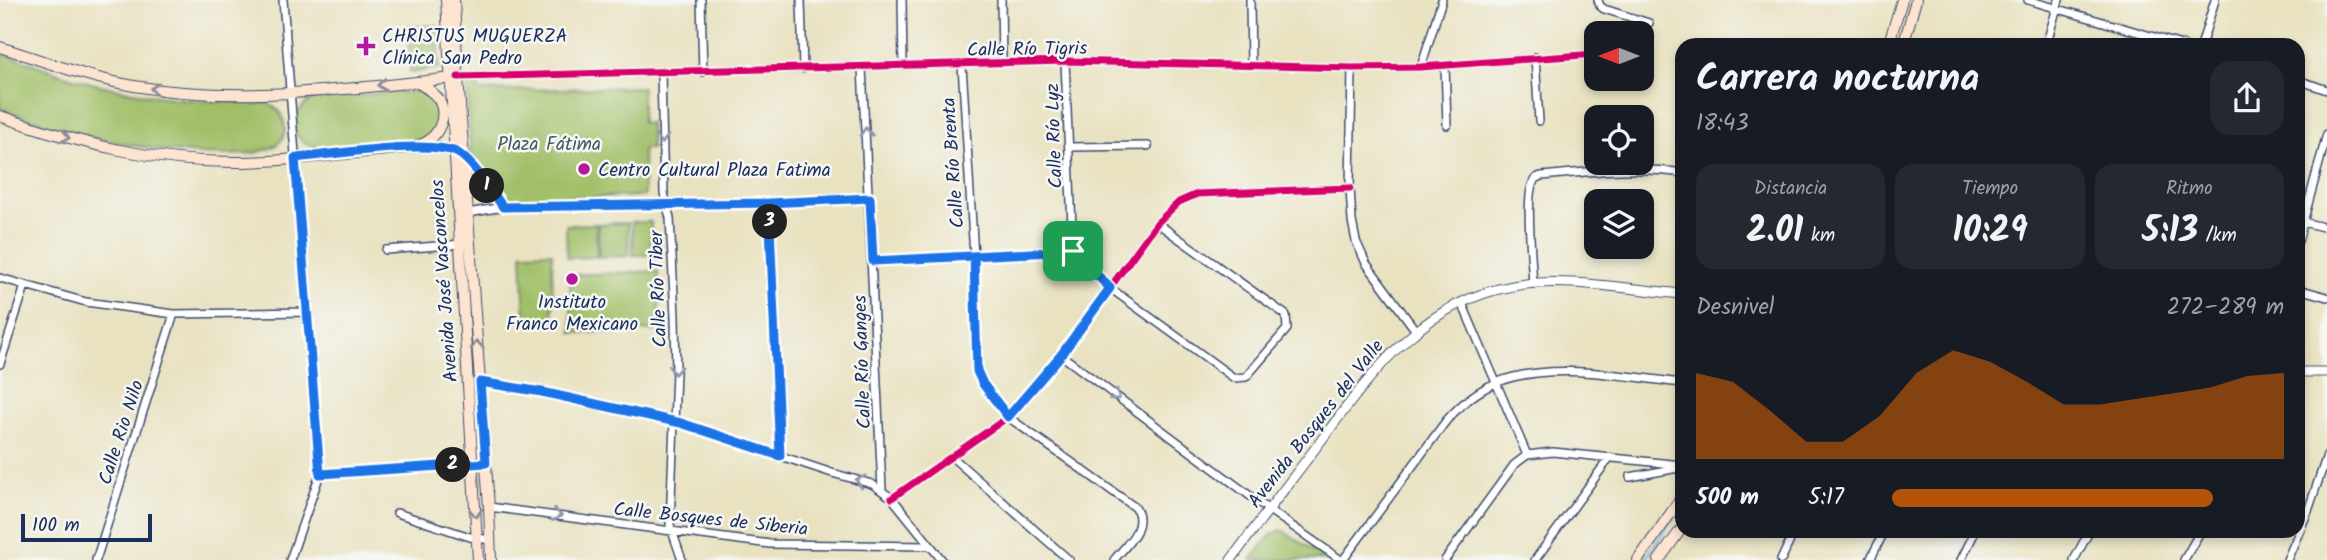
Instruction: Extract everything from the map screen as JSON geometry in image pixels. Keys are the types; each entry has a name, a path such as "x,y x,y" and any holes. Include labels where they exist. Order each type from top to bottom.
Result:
{"main road":[{"name":"Avenida José Vasconcelos","path":"446,0 464,159 491,560"},
{"name":"Avenida José Vasconcelos","path":"454,0 453,151 478,560"},
{"path":"1890,38 1902,0"},
{"path":"1905,38 1916,0"},
{"path":"0,47 72,71 134,86 193,93 244,96 454,78"},
{"path":"413,148 435,136 441,125 442,114 437,97 416,82"},
{"path":"0,116 81,142 158,157 240,162 413,148 453,151 464,159 503,207"},
{"path":"1638,560 1675,507"},
{"path":"1658,560 1675,537"}],"street":[{"path":"283,0 320,474 290,560"},
{"path":"701,0 704,72"},
{"path":"801,0 803,69"},
{"path":"902,0 903,65"},
{"path":"1001,0 1002,62"},
{"path":"1250,0 1251,66"},
{"path":"1421,67 1442,0"},
{"path":"1598,0 1604,9 1643,21"},
{"path":"2028,0 2157,38"},
{"path":"2048,38 2059,0"},
{"path":"2203,38 2215,0"},
{"name":"Calle Río Tigris","path":"454,78 1065,61 1352,68 1421,67 1584,55"},
{"path":"1535,57 1539,121"},
{"name":"Calle Río Lyz","path":"1065,61 1073,251"},
{"name":"Calle Río Brenta","path":"962,65 974,256 977,371 983,384 1008,417 1136,508 1140,517 1139,527 1115,560"},
{"path":"1445,65 1447,125"},
{"name":"Calle Río Ganges","path":"862,67 882,489"},
{"path":"1352,68 1350,188 1356,241 1366,263 1416,331"},
{"name":"Calle Río Tiber","path":"661,73 664,192 675,316 671,531"},
{"path":"2305,82 2327,90"},
{"path":"2305,215 2327,134"},
{"path":"1069,147 1148,146"},
{"path":"1533,284 1530,191 1535,179 1541,176 1635,170 1675,173"},
{"path":"892,498 1008,417 1061,355 1157,223 1178,202 1198,194 1350,188"},
{"path":"468,213 503,207 769,203 870,198"},
{"path":"769,203 780,456"},
{"path":"873,261 1073,251 1110,288 1238,379 1249,374 1287,329 1287,319 1283,313 1157,223"},
{"path":"2305,223 2327,229"},
{"path":"386,250 470,244"},
{"path":"0,278 86,302 174,314 307,312"},
{"name":"Avenida Bosques del Valle","path":"1231,560 1374,372 1416,331 1462,303 1496,290 1533,284 1572,284 1675,294"},
{"path":"0,363 25,286"},
{"path":"2305,291 2327,297"},
{"path":"1462,303 1527,455"},
{"name":"Calle Rio Nilo","path":"96,560 174,314"},
{"path":"1061,355 1269,510 1342,560 1446,421 1458,408 1495,383 1534,374 1573,372 1675,382"},
{"path":"2305,372 2327,372"},
{"path":"480,382 542,392 673,421 872,484 892,498 942,560"},
{"path":"1445,560 1514,465 1527,455 1553,452 1675,465"},
{"path":"2305,518 2327,455"},
{"path":"952,457 1069,560"},
{"path":"1535,560 1610,457"},
{"path":"320,474 486,463"},
{"path":"1630,477 1675,467"},
{"name":"Calle Bosques de Siberia","path":"489,507 791,546 929,546"},
{"path":"397,513 491,540"},
{"path":"671,531 682,560"},
{"path":"1781,560 1791,538"},
{"path":"1870,560 1881,538"},
{"path":"1961,560 1972,538"},
{"path":"2074,560 2086,538"},
{"path":"2184,560 2197,538"},
{"path":"2287,560 2296,538"}],"green space":[{"path":"438,25 439,68 410,73 408,27"},
{"path":"0,53 70,77 134,92 199,100 267,104 276,109 283,119 282,138 267,150 239,154 206,154 136,146 56,127 0,109"},
{"name":"Plaza Fátima","path":"478,85 479,91 642,87 642,123 650,123 651,149 643,149 644,196 506,199 471,162 467,86"},
{"path":"420,91 434,102 438,117 436,129 418,141 382,146 318,147 303,141 295,129 295,121 302,107 316,98"},
{"path":"632,222 651,222 651,255 633,255"},
{"path":"628,223 629,256 599,257 598,224"},
{"path":"596,224 597,257 567,258 566,225"},
{"path":"552,252 553,318 525,319 522,253"},
{"path":"658,271 660,330 572,333 570,275"},
{"path":"1279,531 1328,560 1251,560 1270,536"}],"waterway":[{"path":"1645,560 1674,516"}],"cycle path":[{"path":"458,77 1065,61 1352,68 1421,67 1584,55"},
{"path":"892,498 1008,417 1061,355 1157,223 1179,202 1197,194 1350,188"}],"place":[{"name":"CHRISTUS MUGUERZA Clínica San Pedro","path":"366,46"},
{"name":"Centro Cultural Plaza Fatima","path":"584,169"},
{"name":"Instituto Franco Mexicano","path":"572,279"}],"route":[{"path":"1073,251 873,261 870,198 769,203 503,207 464,159 453,151 413,148 295,158 320,474 486,463 480,382 542,392 681,423 780,456 769,203 870,198 873,261 974,256 977,371 983,384 1008,417 1061,355 1110,288 1073,251"}]}
